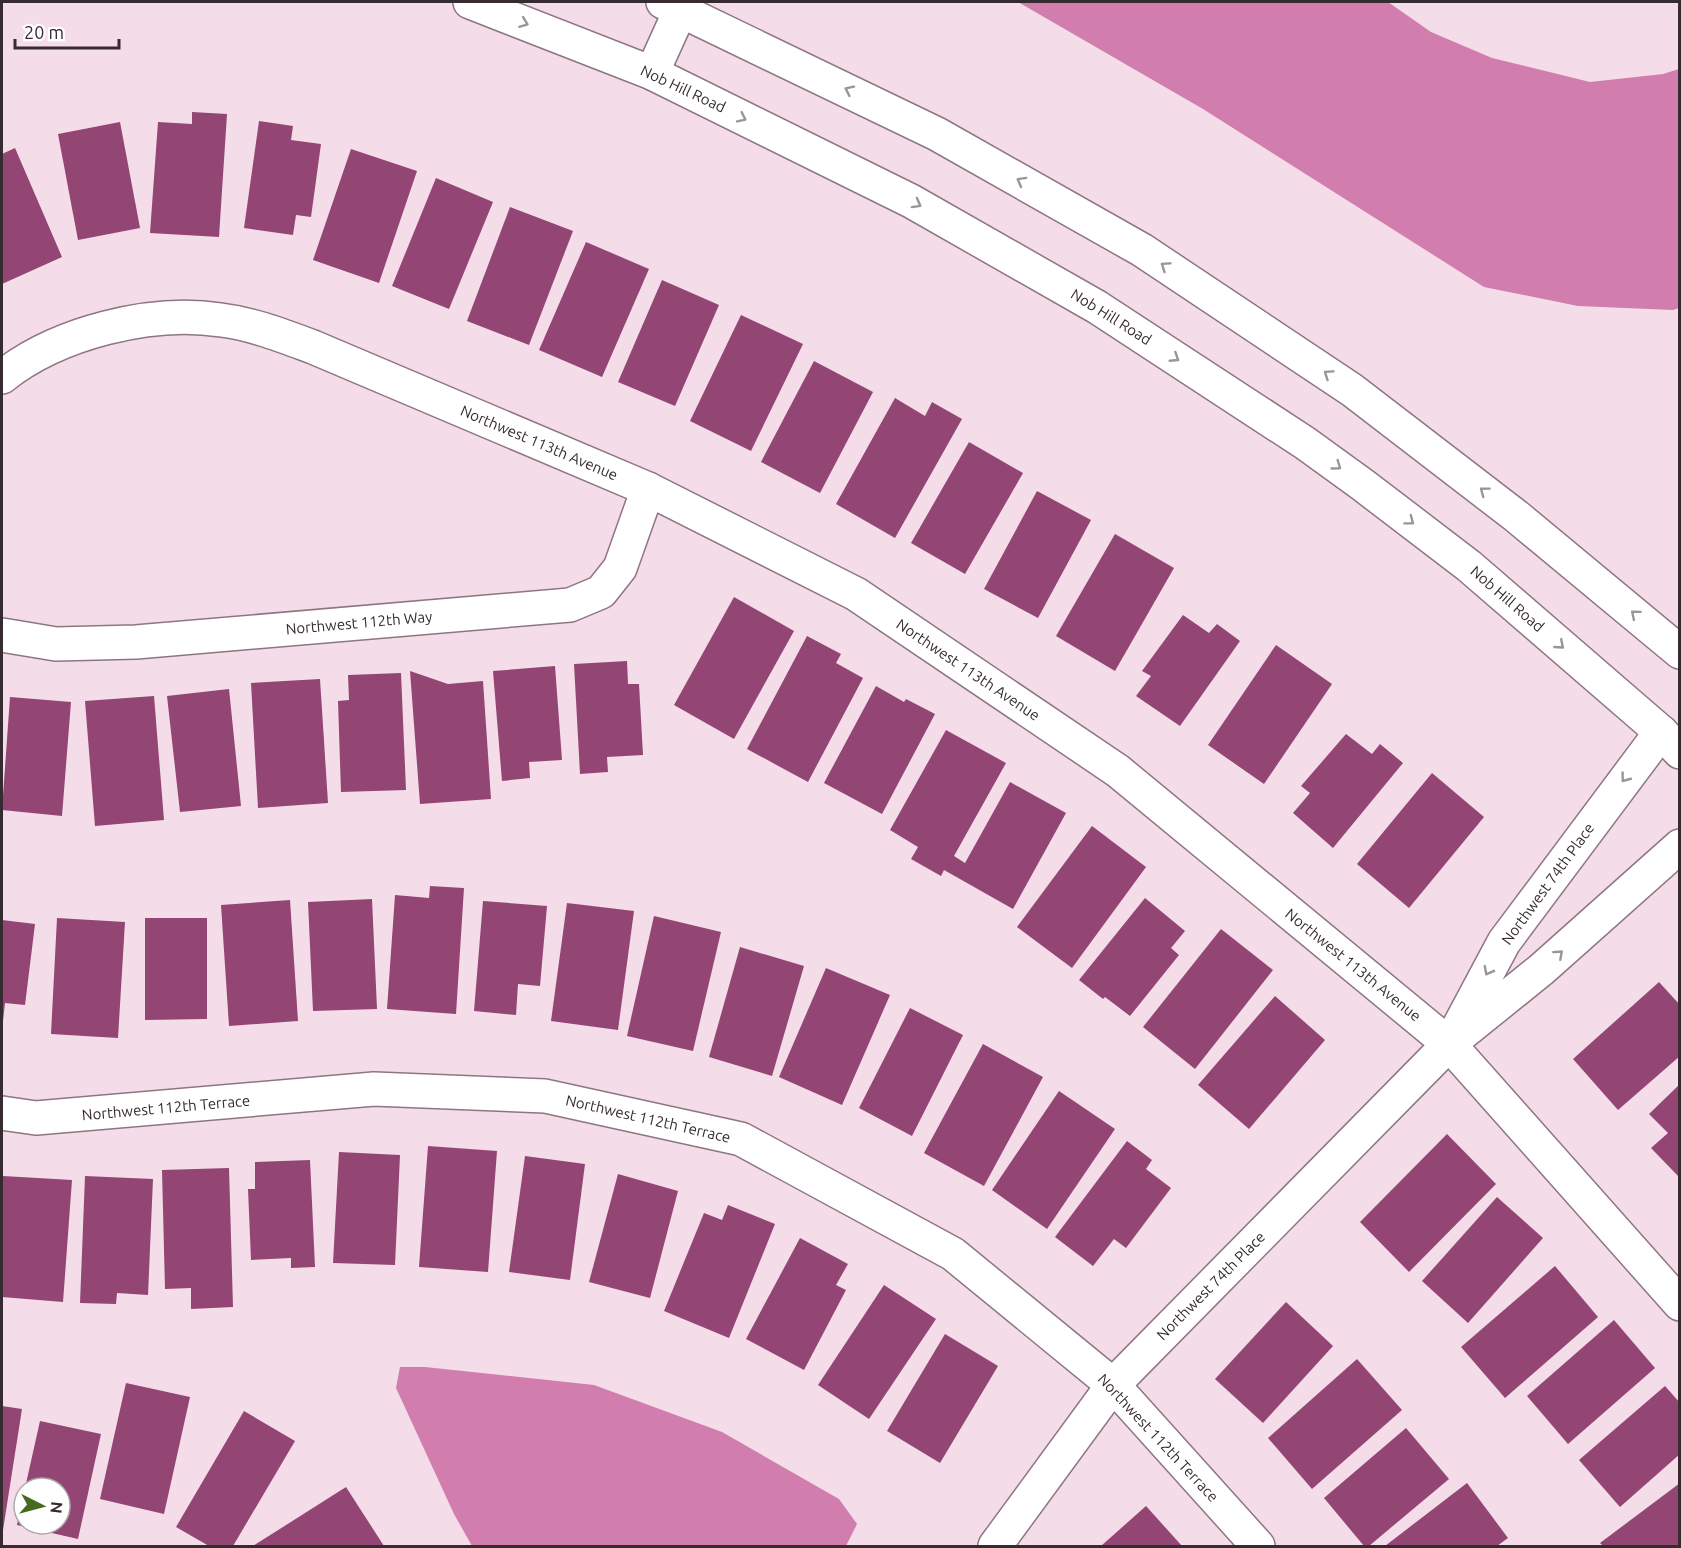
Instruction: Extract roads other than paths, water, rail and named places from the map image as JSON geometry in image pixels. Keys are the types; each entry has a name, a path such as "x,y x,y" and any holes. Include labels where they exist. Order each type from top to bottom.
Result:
{"street":[{"name":"Nob Hill Road","path":"470,2 652,73 911,201 1097,307 1305,443 1390,505 1673,731"},
{"path":"652,73 672,5 937,134 1142,250 1352,390 1516,516 1680,652"},
{"name":"Northwest 113th Avenue","path":"2,377 51,348 93,331 137,322 186,316 222,320 263,329 313,347 648,489 856,594 1118,771 1449,1044 1680,1304"},
{"name":"Northwest 112th Way","path":"2,635 56,644 115,644 570,605 601,592 620,568 648,489"},
{"name":"Northwest 74th Place","path":"1449,1044 1504,942 1673,731"},
{"name":"Northwest 74th Place","path":"995,1546 1113,1385 1449,1044 1542,969 1680,846"},
{"name":"Northwest 112th Terrace","path":"2,1113 36,1118 374,1089 545,1096 741,1139 953,1254 1113,1385 1258,1546"}]}
